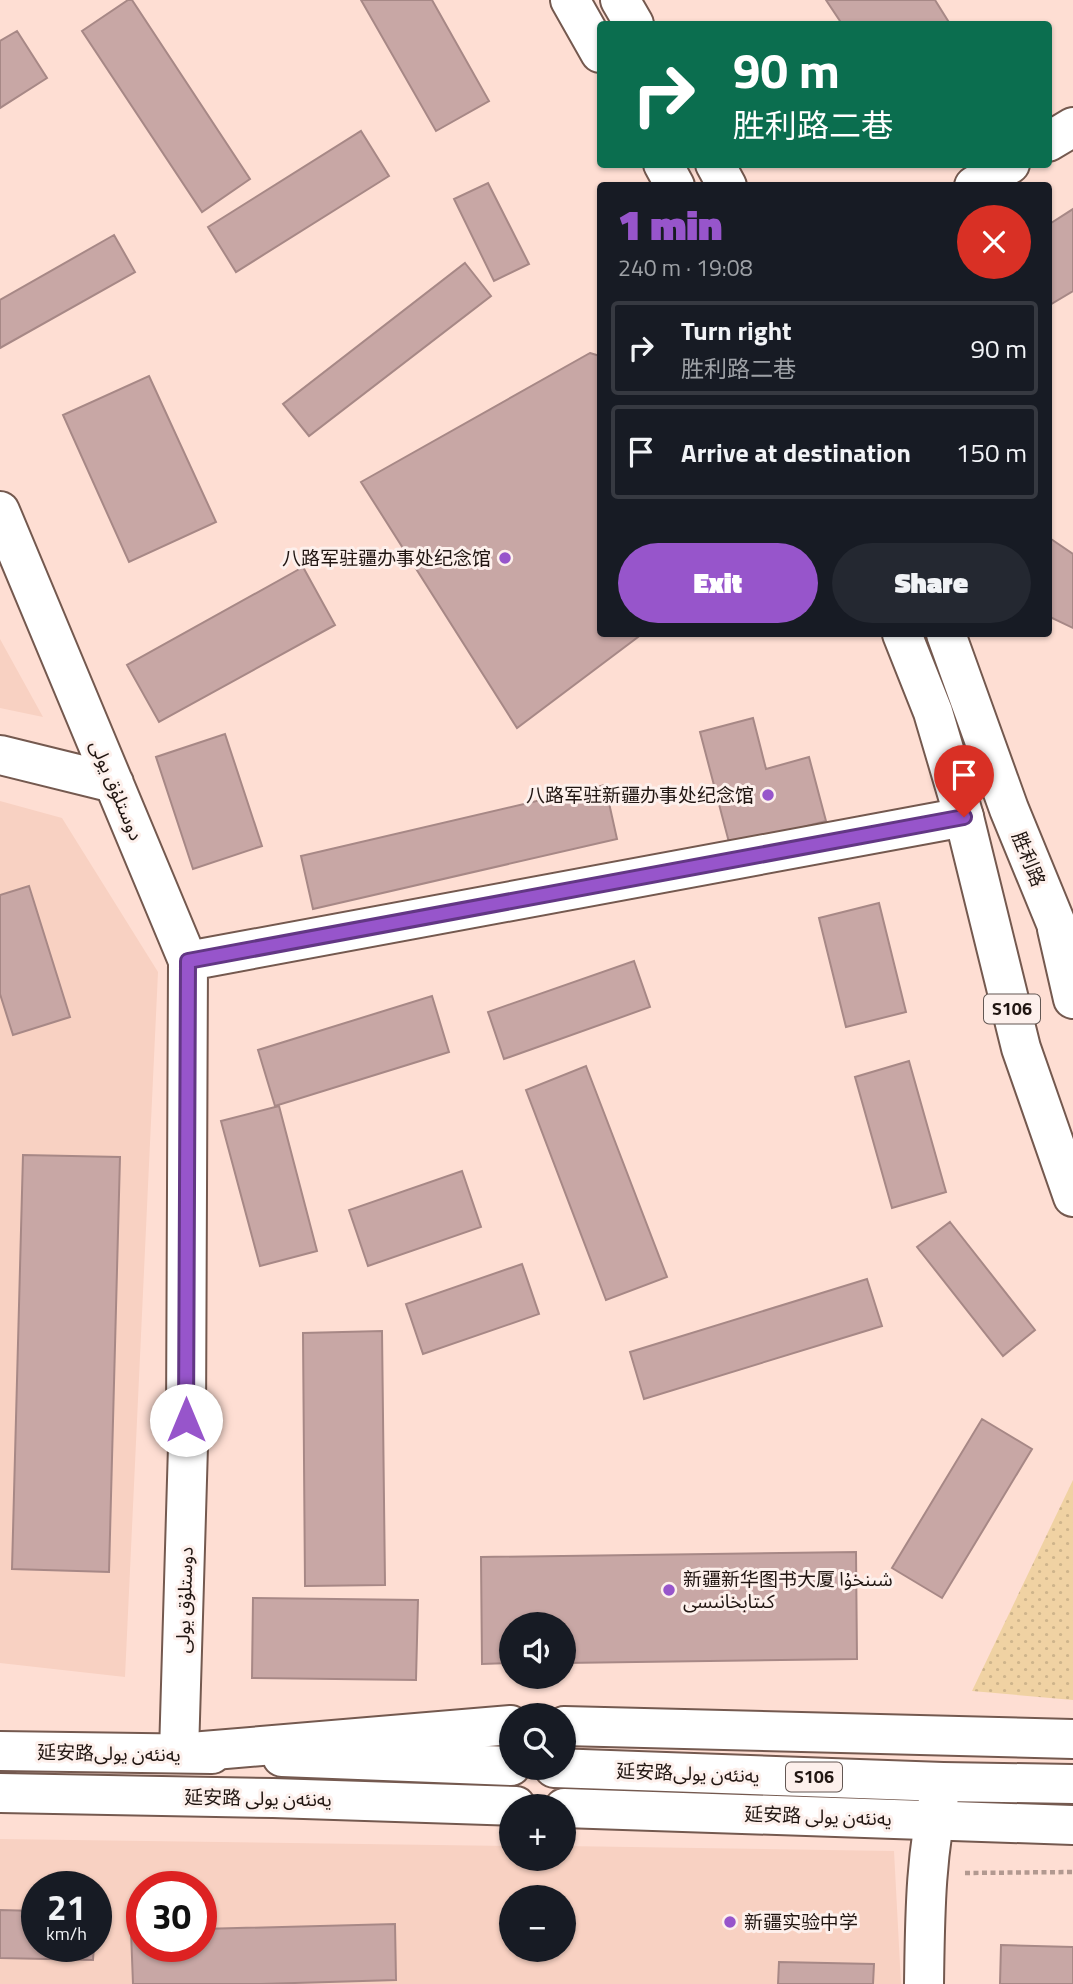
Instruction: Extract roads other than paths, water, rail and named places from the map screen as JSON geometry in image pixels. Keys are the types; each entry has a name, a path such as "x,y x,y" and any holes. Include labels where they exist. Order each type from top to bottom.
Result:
{"main road":[{"path":"570,0 597,48"},
{"path":"620,0 632,21"},
{"path":"1052,140 1073,127"},
{"path":"981,182 1003,168"},
{"name":"دوستلۇق يولى","path":"0,511 188,961 187,1433 179,1753"},
{"name":"S106","path":"902,637 933,712 964,817 1021,1048 1073,1197"},
{"name":"胜利路","path":"947,637 1009,809 1073,965"},
{"path":"0,755 114,783"},
{"path":"188,961 964,817"},
{"path":"1056,929 1073,999"},
{"path":"179,1753 499,1726"},
{"path":"576,1726 1073,1739"},
{"name":"延安路يەنئەن يولى","path":"0,1751 179,1753 499,1766"},
{"name":"延安路يەنئەن يولى","path":"576,1769 1073,1784"},
{"path":"924,1984 926,1874 933,1820 943,1782"},
{"name":"延安路 يەنئەن يولى","path":"0,1793 499,1805"},
{"name":"延安路 يەنئەن يولى","path":"576,1808 1073,1825"}],"place":[{"name":"八路军驻疆办事处纪念馆","path":"505,558"},
{"name":"八路军驻新疆办事处纪念馆","path":"768,795"},
{"name":"新疆新华图书大厦 شىنخۇا كىتابخانىسى","path":"669,1590"},
{"name":"新疆实验中学","path":"730,1922"}]}
